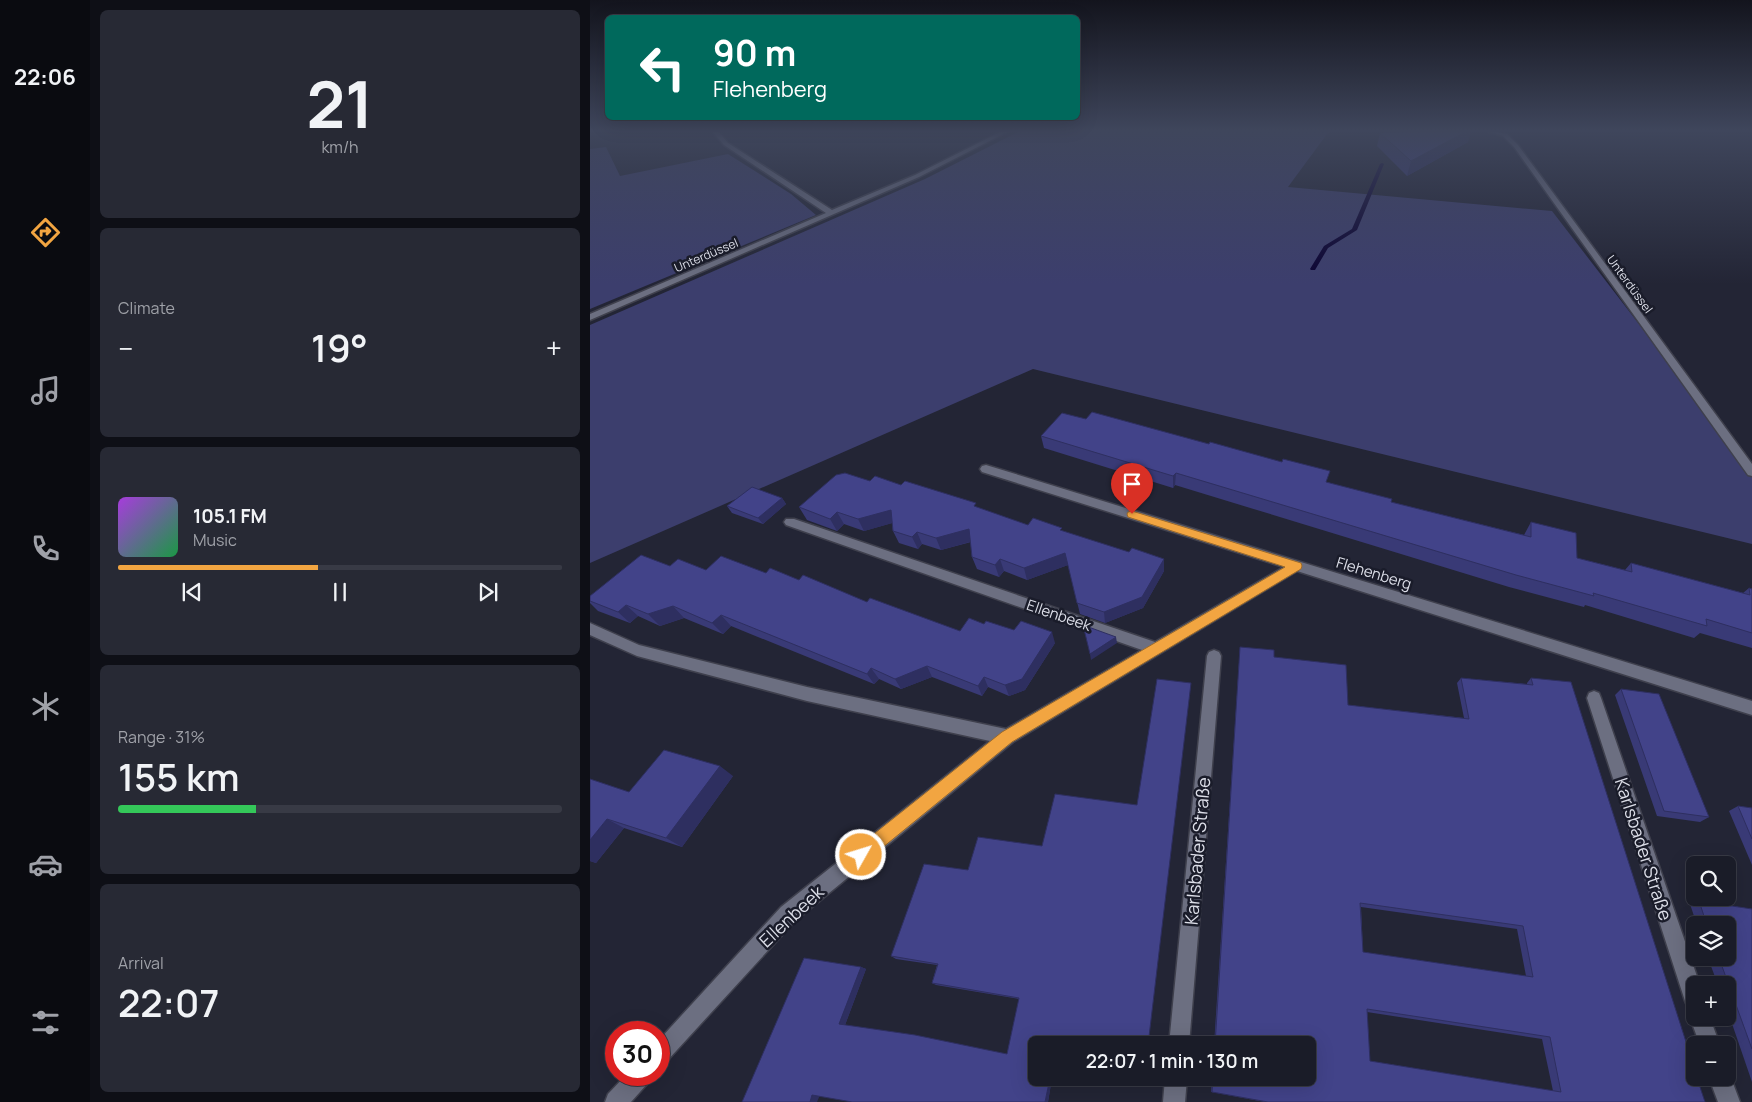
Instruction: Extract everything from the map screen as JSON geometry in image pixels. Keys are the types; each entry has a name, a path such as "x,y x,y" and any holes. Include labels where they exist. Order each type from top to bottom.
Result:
{"street":[{"path":"782,181 830,213"},
{"name":"Unterdüssel","path":"590,317 904,181"},
{"name":"Unterdüssel","path":"1542,181 1749,468"},
{"name":"Flehenberg","path":"986,469 1752,708"},
{"name":"Ellenbeek","path":"790,522 1158,649"},
{"name":"Ellenbeek","path":"670,1043 788,914 1007,737 1296,566"},
{"path":"590,629 637,650 808,694 1007,737"},
{"name":"Karlsbader Straße","path":"1180,1036 1214,656"},
{"name":"Karlsbader Straße","path":"1594,698 1687,976"},
{"path":"616,1102 630,1086"},
{"path":"1174,1102 1175,1086"},
{"path":"1723,1086 1728,1102"}],"shaded area":[{"path":"590,181 771,181 791,194 816,215 590,309"},
{"path":"919,181 1292,181 1288,187 1552,211 1752,471 1752,544 1033,369 590,563 590,325"}],"building":[{"path":"1092,412 1209,444 1210,442 1282,462 1283,459 1330,471 1326,482 1392,499 1391,502 1531,537 1531,522 1576,533 1577,558 1632,572 1631,563 1750,595 1749,588 1752,589 1752,633 1706,619 1707,626 1593,593 1594,596 1516,575 1176,473 1173,476 1041,436 1062,413 1086,419"},
{"path":"845,473 870,481 875,476 901,485 905,481 976,503 974,506 1028,525 1033,518 1062,528 1060,530 1129,552 1132,548 1164,559 1142,597 1104,612 1077,603 1065,553 1024,568 1000,559 995,565 972,557 969,529 936,538 917,532 912,537 893,531 891,510 858,519 837,512 830,519 799,507 836,475"},
{"path":"752,487 782,498 758,518 727,506"},
{"path":"641,555 670,566 678,559 706,570 721,556 766,573 770,568 799,580 803,575 867,602 870,598 960,631 969,618 984,624 986,621 1014,630 1021,621 1052,632 1022,679 1005,685 984,677 978,686 927,666 895,679 871,668 867,674 721,615 712,623 673,606 648,614 626,605 618,612 590,601 590,596"},
{"path":"1083,625 1116,637 1090,654"},
{"path":"1240,647 1274,650 1274,657 1346,665 1348,705 1469,719 1461,678 1533,685 1531,678 1571,682 1686,1042 1686,1086 1700,1086 1705,1102 1268,1102 1212,1092 1212,1086 1316,1086 1316,1036 1216,1036","holes":["1360,903 1523,926 1533,977 1363,952","1367,1009 1550,1037 1561,1092 1370,1061"]},
{"path":"1157,679 1191,683 1149,1036 1028,1036 1028,1086 1048,1086 1045,1102 852,1102 812,1095 810,1102 742,1102 804,958 861,967 839,1024 915,1035 1007,1054 1019,998 932,983 938,964 891,956 924,864 968,870 978,837 1042,846 1055,794 1137,805"},
{"path":"1621,689 1659,694 1709,817 1664,811"},
{"path":"664,750 720,766 666,838 607,819 590,840 590,779 629,792"},
{"path":"1738,806 1752,808 1752,839"},
{"path":"1701,906 1732,906 1752,909 1752,1049 1736,1005 1736,976 1726,976 1722,966 1736,966 1736,916 1704,916"}],"waterway":[{"path":"1313,269 1326,247 1354,230 1375,181"}],"route":[{"path":"861,855 1007,737 1296,566 1132,514"}]}
